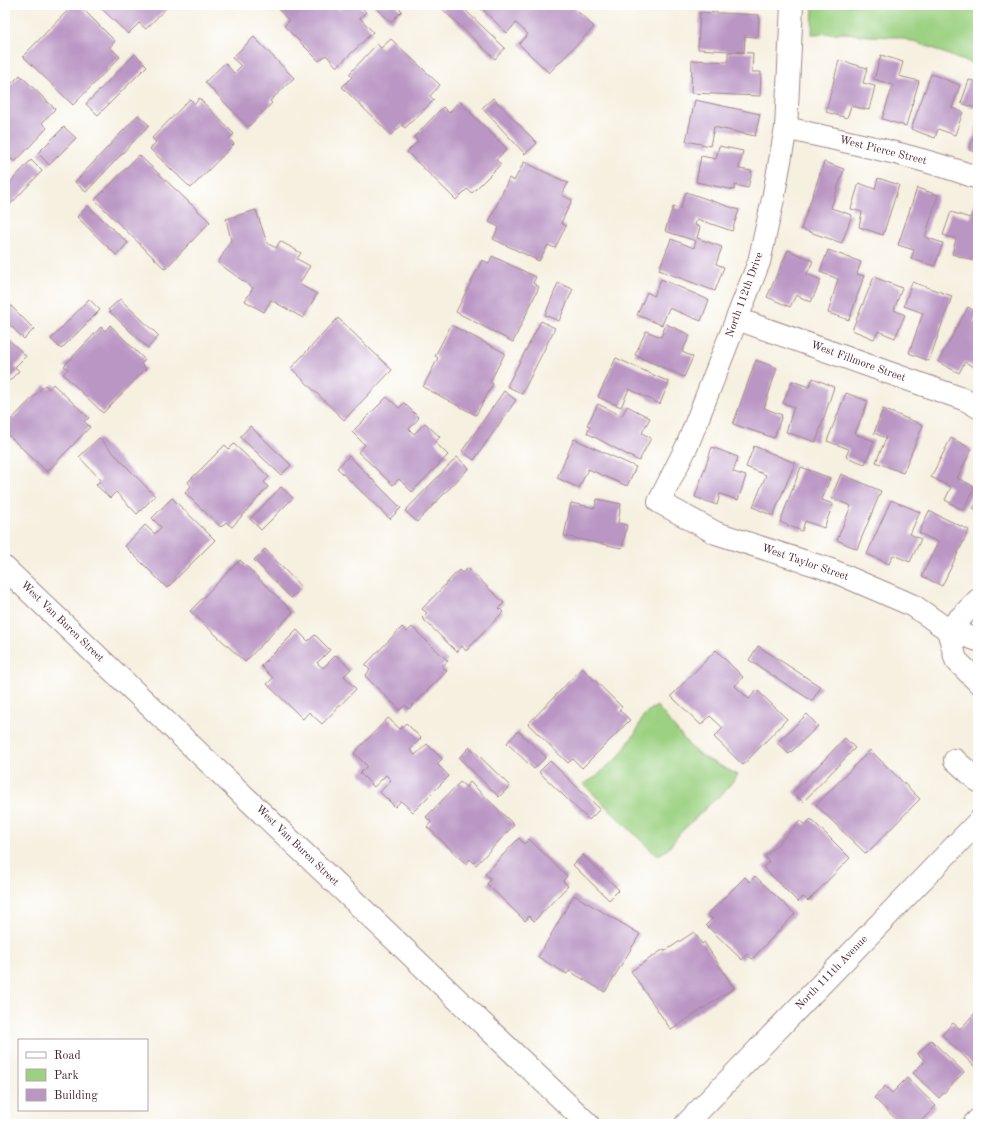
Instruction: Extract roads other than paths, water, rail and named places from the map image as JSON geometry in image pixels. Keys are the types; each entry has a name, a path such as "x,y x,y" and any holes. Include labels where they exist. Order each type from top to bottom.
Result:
{"street":[{"name":"North 112th Drive","path":"659,502 687,446 758,262 786,128 792,5"},
{"name":"West Pierce Street","path":"786,128 900,154 978,178"},
{"name":"West Fillmore Street","path":"737,319 966,400 978,407"},
{"name":"West Taylor Street","path":"659,502 716,533 832,570 914,606 948,630 978,640"},
{"name":"West Van Buren Street","path":"5,568 588,1124"},
{"path":"978,600 948,630 956,660 978,682"},
{"path":"955,760 978,781"},
{"name":"North 111th Avenue","path":"686,1124 978,822"},
{"path":"974,1124 978,1120"}]}
